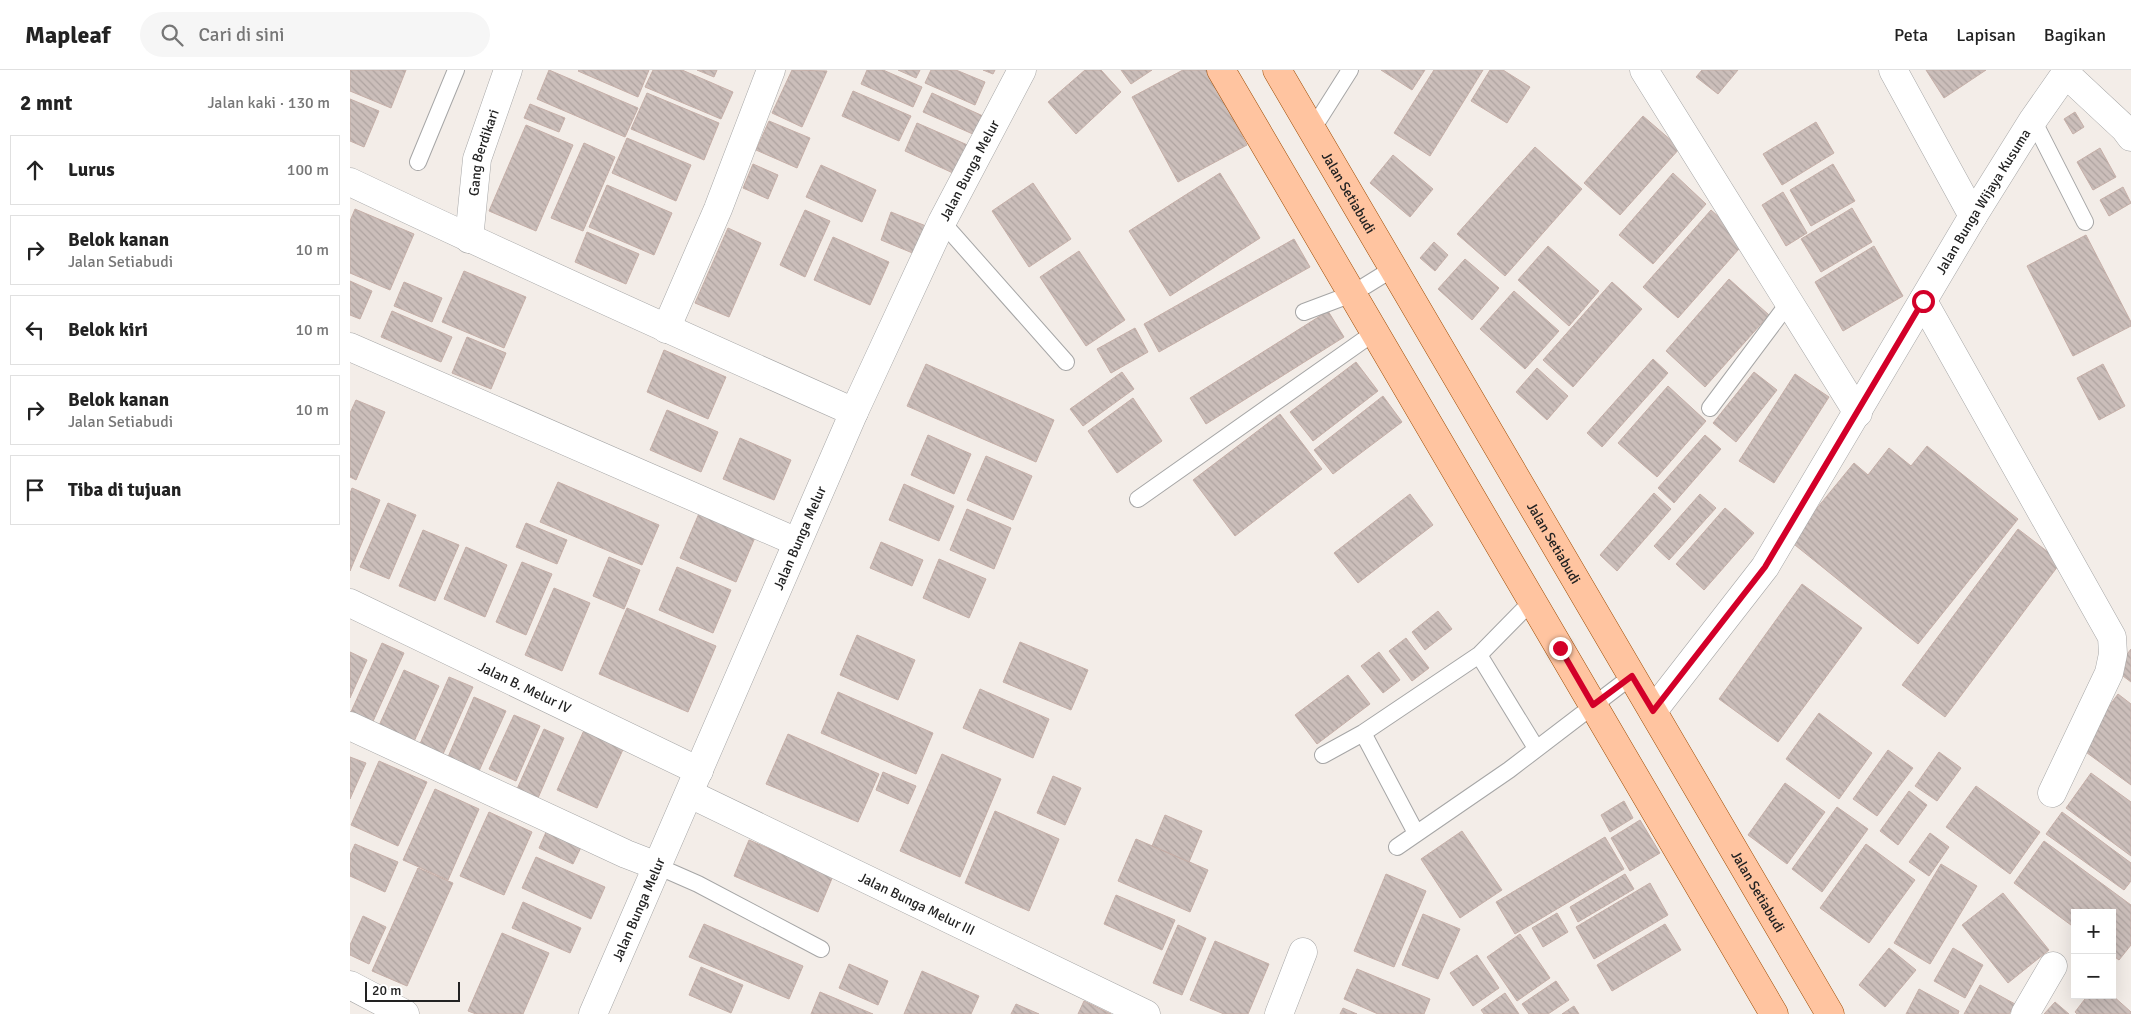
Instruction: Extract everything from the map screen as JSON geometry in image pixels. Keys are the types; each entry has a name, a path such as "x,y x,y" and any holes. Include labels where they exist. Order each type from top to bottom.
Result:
{"main road":[{"path":"1222,70 1774,1014"},
{"name":"Jalan Setiabudi","path":"1277,70 1653,711 1823,1011"}],"street":[{"name":"Gang Berdikari","path":"469,239 476,159 508,70"},
{"path":"666,329 718,208 771,70"},
{"name":"Jalan Bunga Melur","path":"593,1014 854,412 942,222 1022,70"},
{"path":"1644,70 1790,301 1858,413"},
{"path":"1893,70 1973,216"},
{"path":"2067,72 2131,137"},
{"name":"Jalan Bunga Wijaya Kusuma","path":"1653,711 1765,567 1973,216 2033,120 2067,72"},
{"path":"350,182 666,329 854,412"},
{"path":"1923,301 2112,637 2113,654 2109,673 2052,793"},
{"path":"350,347 797,542"},
{"name":"Jalan B. Melur IV","path":"350,603 694,783"},
{"path":"350,726 626,854 658,866"},
{"name":"Jalan Bunga Melur III","path":"694,783 1146,1014"},
{"path":"1279,1014 1303,952"},
{"path":"2026,1014 2053,966"},
{"path":"350,985 405,1014"}],"lane":[{"path":"418,162 456,70"},
{"path":"1312,130 1350,70"},
{"path":"2033,120 2085,222"},
{"path":"942,222 1066,362"},
{"path":"1304,312 1352,294 1394,268"},
{"path":"1710,408 1790,301"},
{"path":"1138,499 1375,332"},
{"path":"1324,755 1363,733 1479,655 1532,601"},
{"path":"1479,655 1536,748"},
{"path":"1397,847 1509,770 1632,676"},
{"path":"1363,733 1416,833"},
{"path":"658,866 698,884 821,949"}],"building":[{"path":"350,70 406,70 391,108 350,91"},
{"path":"549,70 638,108 625,137 537,99"},
{"path":"579,70 649,70 638,97"},
{"path":"653,70 682,70 733,92 721,119 645,87"},
{"path":"697,70 717,70 714,77"},
{"path":"792,70 827,71 802,127 772,113"},
{"path":"867,70 883,70 922,87 913,107 861,84"},
{"path":"898,70 920,70 916,78"},
{"path":"931,70 956,70 985,82 975,105 925,83"},
{"path":"983,70 995,70 993,74"},
{"path":"1085,70 1101,70 1121,92 1076,134 1048,102"},
{"path":"1121,70 1152,70 1131,84"},
{"path":"1183,70 1207,70 1247,145 1178,182 1132,97"},
{"path":"1381,70 1425,70 1412,90"},
{"path":"1434,70 1483,70 1430,156 1394,133"},
{"path":"1490,70 1503,70 1530,87 1507,123 1471,101"},
{"path":"1702,70 1738,70 1718,94 1696,77"},
{"path":"1926,70 1986,70 1944,98"},
{"path":"853,91 911,116 899,141 842,116"},
{"path":"647,93 719,123 704,160 631,129"},
{"path":"932,93 983,116 975,135 923,112"},
{"path":"350,99 379,111 364,147 350,141"},
{"path":"530,104 565,118 559,132 524,118"},
{"path":"2075,112 2084,127 2073,134 2064,119"},
{"path":"1643,116 1680,148 1620,215 1584,183"},
{"path":"769,121 810,138 797,168 756,150"},
{"path":"1816,122 1834,153 1782,185 1763,154"},
{"path":"917,123 979,150 966,179 905,151"},
{"path":"526,125 573,145 536,231 489,211"},
{"path":"627,138 691,165 676,201 612,173"},
{"path":"584,143 615,157 583,231 551,218"},
{"path":"1535,147 1582,189 1505,276 1457,234"},
{"path":"2100,148 2116,177 2093,190 2077,162"},
{"path":"1393,155 1433,189 1410,217 1370,183"},
{"path":"753,164 778,175 768,199 743,188"},
{"path":"1833,164 1855,201 1811,226 1790,190"},
{"path":"821,165 876,190 862,222 806,197"},
{"path":"1220,173 1260,238 1170,296 1129,231"},
{"path":"1673,173 1706,204 1653,264 1619,235"},
{"path":"1033,183 1071,239 1029,267 992,211"},
{"path":"607,185 672,213 654,255 589,227"},
{"path":"2123,187 2131,203 2109,216 2100,200"},
{"path":"1783,192 1807,233 1786,246 1762,205"},
{"path":"1852,208 1872,242 1821,272 1801,239"},
{"path":"355,209 414,234 390,290 350,273 350,221"},
{"path":"805,210 830,221 805,277 780,265"},
{"path":"1711,210 1746,241 1678,318 1643,287"},
{"path":"891,212 926,226 915,254 881,240"},
{"path":"728,228 761,243 729,317 695,303"},
{"path":"587,232 639,254 626,284 575,262"},
{"path":"2086,235 2131,322 2131,326 2073,356 2027,266"},
{"path":"833,237 889,262 870,305 814,280"},
{"path":"1294,239 1310,267 1159,352 1144,324"},
{"path":"1434,242 1448,255 1435,271 1420,258"},
{"path":"1548,246 1599,291 1569,326 1518,280"},
{"path":"1874,246 1903,296 1843,331 1815,282"},
{"path":"1079,251 1125,320 1086,346 1040,277"},
{"path":"1465,259 1499,288 1472,320 1438,289"},
{"path":"464,271 526,297 504,348 442,322"},
{"path":"1729,279 1769,315 1705,387 1666,351"},
{"path":"350,281 372,291 360,319 350,315"},
{"path":"404,282 442,298 432,322 394,306"},
{"path":"1612,282 1642,309 1573,387 1543,360"},
{"path":"1514,291 1559,331 1525,369 1480,329"},
{"path":"392,311 452,337 441,362 381,337"},
{"path":"1328,311 1344,337 1206,424 1190,398"},
{"path":"1135,328 1148,352 1111,373 1097,349"},
{"path":"467,337 506,353 491,389 452,373"},
{"path":"664,350 726,377 708,419 647,392"},
{"path":"1653,359 1668,373 1602,447 1587,433"},
{"path":"1356,362 1378,391 1313,441 1290,412"},
{"path":"926,364 1054,420 1036,462 907,406"},
{"path":"2103,364 2125,406 2099,420 2077,378"},
{"path":"1537,368 1568,396 1547,420 1516,392"},
{"path":"1122,372 1134,389 1083,426 1070,409"},
{"path":"1754,372 1777,390 1736,442 1713,423"},
{"path":"1795,374 1829,397 1774,483 1739,461"},
{"path":"1668,386 1706,421 1657,477 1618,443"},
{"path":"1383,396 1402,422 1333,474 1314,450"},
{"path":"1133,398 1162,441 1117,473 1088,431"},
{"path":"356,400 385,412 356,480 350,477 350,413"},
{"path":"667,410 718,432 701,472 650,450"},
{"path":"1280,414 1322,469 1235,536 1193,480"},
{"path":"928,435 971,454 954,494 911,475"},
{"path":"1705,435 1721,449 1674,503 1658,488"},
{"path":"740,438 791,460 774,500 723,479"},
{"path":"1927,446 2018,519 1918,644 1790,541 1854,463 1868,475 1889,448 1911,466"},
{"path":"986,456 1032,476 1013,520 967,500"},
{"path":"558,482 659,525 642,565 540,522"},
{"path":"904,484 954,506 939,541 889,520"},
{"path":"352,488 380,500 350,571 350,493"},
{"path":"1654,493 1671,509 1617,571 1600,555"},
{"path":"1410,494 1433,525 1358,583 1334,553"},
{"path":"1700,494 1716,508 1669,560 1654,546"},
{"path":"388,503 416,515 389,579 360,567"},
{"path":"703,504 759,528 736,582 680,558"},
{"path":"1725,508 1754,533 1704,590 1676,564"},
{"path":"967,509 1011,528 994,569 950,550"},
{"path":"526,523 567,540 557,564 516,547"},
{"path":"2018,529 2061,562 1945,717 1902,685"},
{"path":"423,530 459,545 435,601 399,586"},
{"path":"881,542 923,560 912,586 870,568"},
{"path":"466,547 507,565 485,617 444,599"},
{"path":"609,557 640,570 624,609 593,596"},
{"path":"939,559 986,579 969,618 923,598"},
{"path":"522,562 552,574 526,635 496,622"},
{"path":"677,567 731,590 713,633 659,610"},
{"path":"1802,584 1862,628 1778,742 1719,699"},
{"path":"554,588 590,603 562,671 525,655"},
{"path":"627,608 716,646 688,712 599,674"},
{"path":"1438,611 1452,629 1425,650 1412,632"},
{"path":"857,635 915,660 898,700 840,675"},
{"path":"1406,638 1429,668 1412,681 1389,651"},
{"path":"1020,642 1088,670 1071,710 1003,682"},
{"path":"382,643 404,653 370,728 350,714"},
{"path":"2131,649 2131,682 2115,670"},
{"path":"350,652 367,660 350,698"},
{"path":"1379,652 1400,680 1383,693 1361,666"},
{"path":"404,670 439,686 412,746 377,730"},
{"path":"1348,675 1370,704 1317,744 1295,715"},
{"path":"449,677 473,687 439,763 416,753"},
{"path":"980,689 1049,719 1033,758 963,728"},
{"path":"838,692 933,733 916,774 821,733"},
{"path":"2118,694 2131,704 2131,785 2079,747"},
{"path":"474,697 506,711 479,771 448,757"},
{"path":"1819,713 1872,753 1839,799 1786,759"},
{"path":"514,715 540,726 516,781 489,769"},
{"path":"585,728 625,745 597,808 557,790"},
{"path":"544,729 564,738 538,798 517,789"},
{"path":"788,734 879,774 858,822 766,784"},
{"path":"1888,750 1913,768 1877,816 1853,799"},
{"path":"1939,752 1961,768 1937,801 1915,786"},
{"path":"942,754 1001,779 960,877 900,851"},
{"path":"350,757 366,763 350,799"},
{"path":"379,761 427,782 398,846 351,825"},
{"path":"883,772 916,786 908,804 876,790"},
{"path":"2091,773 2131,802 2131,856 2066,808"},
{"path":"1053,776 1081,788 1065,825 1037,813"},
{"path":"1785,783 1825,812 1787,864 1748,835"},
{"path":"1976,786 2040,832 2010,874 1946,827"},
{"path":"435,789 479,809 448,880 403,860"},
{"path":"1909,791 1927,805 1898,845 1880,831"},
{"path":"1624,801 1633,818 1610,832 1601,815"},
{"path":"1837,807 1868,829 1822,892 1792,869"},
{"path":"995,811 1059,839 1029,911 965,883"},
{"path":"489,812 532,832 504,895 460,876"},
{"path":"2062,812 2131,863 2131,881 2124,890 2046,834"},
{"path":"1165,815 1202,831 1189,862 1152,846"},
{"path":"1640,820 1660,853 1630,871 1611,838"},
{"path":"550,823 585,839 573,864 539,848"},
{"path":"1462,831 1502,890 1460,918 1421,859"},
{"path":"1930,833 1949,847 1929,876 1909,862"},
{"path":"1605,837 1624,869 1515,934 1496,902"},
{"path":"1136,839 1208,870 1190,912 1118,881"},
{"path":"749,840 833,876 818,912 734,876"},
{"path":"2044,841 2131,905 2131,945 2119,960 2116,958 2116,909 2071,909 2071,925 2014,883"},
{"path":"355,844 398,862 385,892 350,876 350,855"},
{"path":"1866,844 1915,880 1869,943 1820,908"},
{"path":"536,857 605,887 591,919 522,888"},
{"path":"1941,864 1977,886 1930,964 1894,943"},
{"path":"418,868 453,883 407,986 372,971"},
{"path":"1386,874 1426,891 1394,967 1354,951"},
{"path":"1625,874 1634,889 1578,922 1570,907"},
{"path":"1650,883 1668,915 1594,959 1576,927"},
{"path":"2003,893 2049,950 2008,983 1962,925"},
{"path":"1116,895 1175,920 1162,950 1104,924"},
{"path":"523,902 581,928 570,953 512,928"},
{"path":"1557,913 1568,932 1543,947 1532,928"},
{"path":"1423,914 1460,929 1438,979 1402,965"},
{"path":"363,916 386,927 369,964 350,955 350,945"},
{"path":"704,924 803,966 789,999 689,957"},
{"path":"1665,924 1681,950 1612,991 1597,965"},
{"path":"1178,925 1206,938 1182,995 1153,983"},
{"path":"502,933 549,953 523,1014 476,1014 468,1011"},
{"path":"1520,934 1550,978 1517,1001 1487,957"},
{"path":"1215,941 1269,964 1248,1014 1224,1014 1190,1000"},
{"path":"1889,948 1916,970 1885,1007 1859,985"},
{"path":"1953,948 1983,965 1965,998 1934,981"},
{"path":"1477,955 1499,988 1473,1006 1450,973"},
{"path":"849,964 888,981 878,1005 839,988"},
{"path":"701,967 743,985 731,1013 689,995"},
{"path":"1357,969 1430,999 1424,1014 1378,1014 1344,999"},
{"path":"922,971 979,996 971,1014 904,1014"},
{"path":"1556,981 1569,1000 1548,1014 1529,1014 1522,1004"},
{"path":"1980,985 2015,1004 2009,1014 1964,1014"},
{"path":"1919,989 1959,1011 1958,1014 1906,1014"},
{"path":"820,992 873,1014 811,1014"},
{"path":"1505,993 1519,1014 1484,1014 1481,1010"},
{"path":"2085,999 2116,999 2131,1014 2077,1014 2075,1012"},
{"path":"1084,1001 1111,1014 1078,1014"},
{"path":"2055,1002 2069,1014 2044,1014"},
{"path":"1016,1004 1039,1014 1011,1014"},
{"path":"1574,1006 1579,1014 1562,1014"},
{"path":"1343,1008 1357,1014 1340,1014"}],"route":[{"path":"1560,648 1593,705 1632,676 1653,711 1765,567 1923,301"}]}
